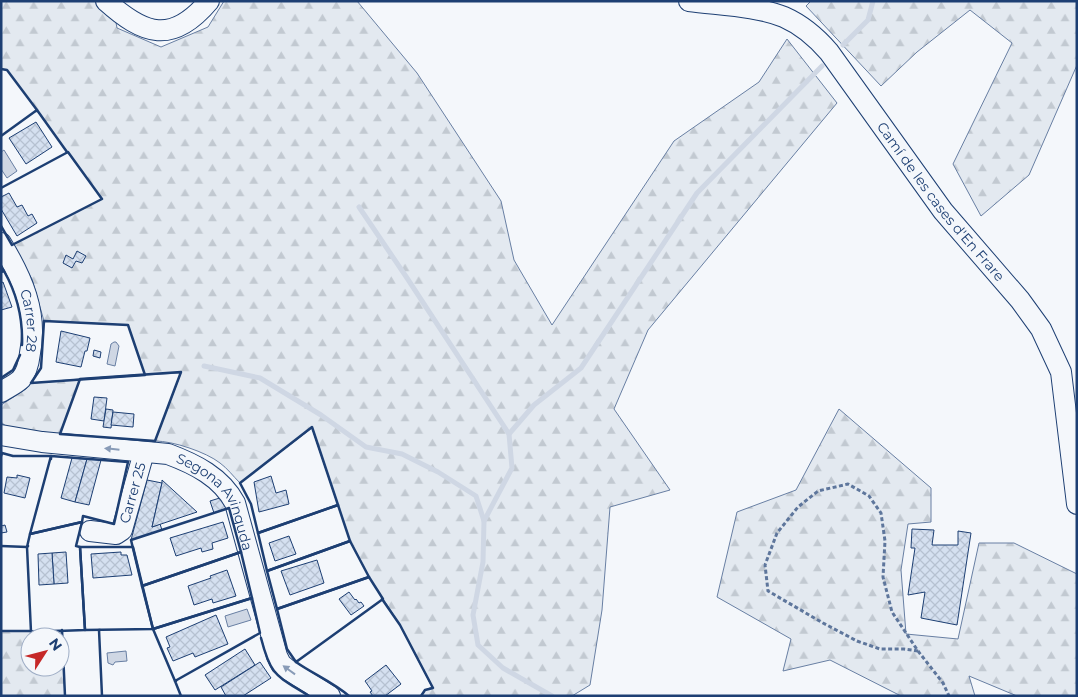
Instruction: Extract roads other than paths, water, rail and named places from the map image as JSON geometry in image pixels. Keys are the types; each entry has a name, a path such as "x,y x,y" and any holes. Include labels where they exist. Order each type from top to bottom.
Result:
{"street":[{"path":"106,1 127,19 138,25 150,30 162,31 183,25 191,20 209,1"},
{"name":"Camí de les cases d'En Frare","path":"689,1 749,9 782,16 810,32 829,52 943,211 1020,300 1041,328 1061,372 1077,504"},
{"name":"Carrer 28","path":"1,243 20,278 29,302 34,327 31,351 25,372 20,380 1,392"},
{"name":"Segona Avinguda","path":"1,435 42,442 168,454 186,460 211,474 230,493 235,503 277,656 281,664 330,696"},
{"name":"Carrer 25","path":"90,531 116,534 122,530 144,452"}],"waterway":[{"path":"843,45 868,20 873,1"},
{"path":"484,521 512,468 509,434 534,405 581,368 697,193 822,66"},
{"path":"359,207 509,434"},
{"path":"204,366 260,378 321,415 366,447 402,454 438,472 476,496 484,521 483,562 473,615 478,645 503,668 552,696"}]}
